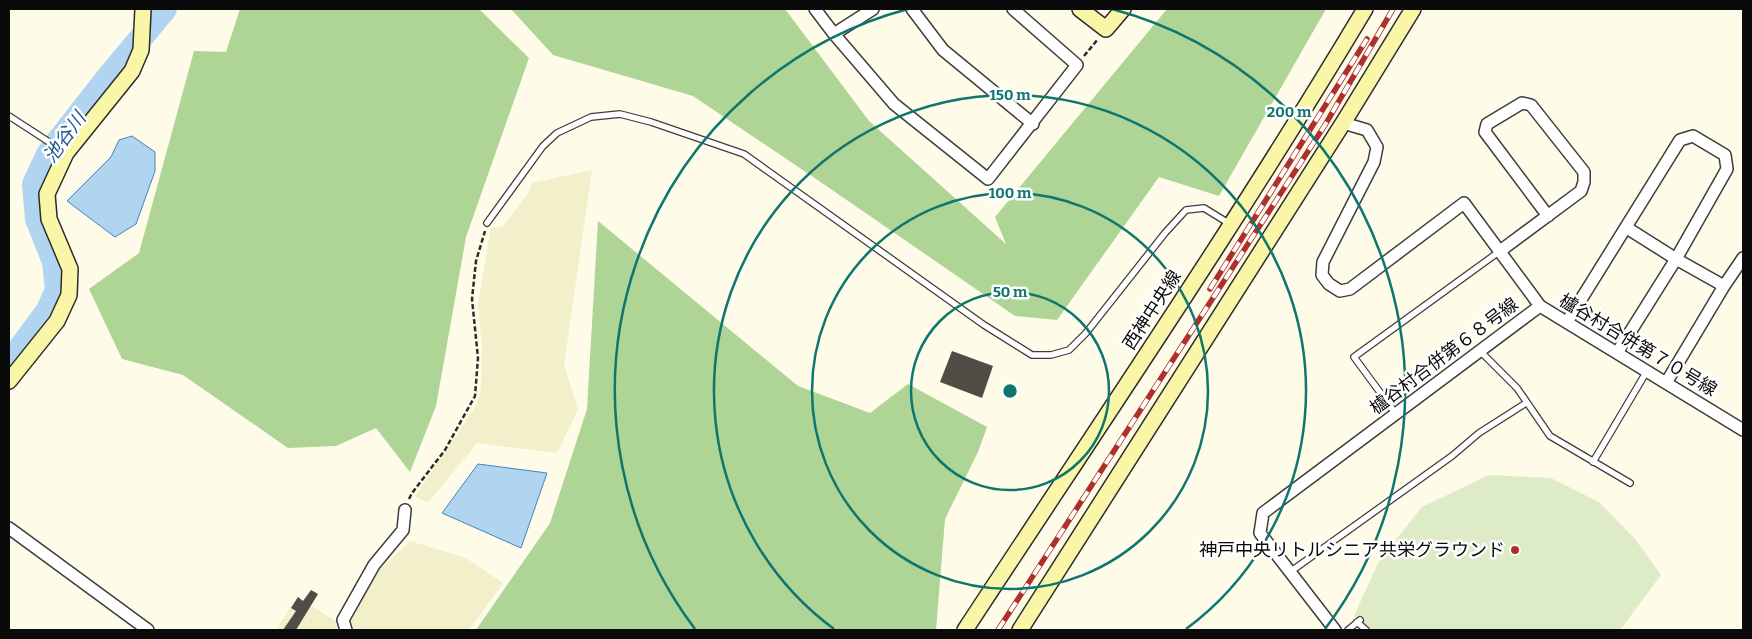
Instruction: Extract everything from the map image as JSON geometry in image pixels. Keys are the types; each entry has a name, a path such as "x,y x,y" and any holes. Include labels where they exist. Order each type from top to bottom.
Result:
{"street":[{"path":"9,381 57,321 69,295 70,269 49,219 47,194 66,153 132,71 141,50 144,9"},
{"path":"815,9 894,104 988,179 1077,65 1013,9"},
{"path":"834,34 873,9"},
{"path":"912,9 942,50 1032,124"},
{"path":"1080,9 1106,30 1123,9"},
{"name":"西神中央線","path":"966,630 1230,224 1323,79 1365,9"},
{"path":"1020,630 1343,123 1413,9"},
{"path":"1500,251 1548,216 1581,191 1584,182 1584,172 1531,105 1522,103 1487,124 1485,132 1548,216"},
{"name":"櫨谷村合併第６８号線","path":"1290,572 1260,533 1263,513 1540,306 1464,203 1350,289 1340,290 1329,284 1322,275 1324,262 1374,162 1377,147 1367,130 1343,123"},
{"path":"1567,322 1680,140 1693,136 1725,155 1727,169 1676,259 1617,353"},
{"path":"1627,228 1724,286"},
{"path":"1666,382 1743,258"},
{"name":"櫨谷村合併第７０号線","path":"1540,306 1743,430"},
{"path":"346,630 343,620 374,565 403,530 405,510"},
{"path":"9,528 148,630"},
{"path":"1290,572 1335,630"}],"lane":[{"path":"487,223 543,146 557,133 592,117 620,114 651,122 744,154 984,325 1032,355 1051,355 1069,350 1086,334 1164,233 1186,210 1204,208 1230,224"},
{"path":"9,116 66,153"},
{"path":"1396,414 1354,357 1500,251"},
{"path":"1480,351 1517,388 1550,436 1630,483"},
{"path":"1593,462 1647,371"},
{"path":"1290,572 1452,456 1479,433 1526,403"},
{"path":"1348,630 1358,621 1366,630"}],"path":[{"path":"1077,65 1106,30"},
{"path":"405,510 412,493 445,450 475,396 478,358 472,299 476,261 487,223"}],"green space":[{"path":"240,9 479,9 529,58 466,237 436,406 410,472 376,428 336,446 288,448 183,375 122,359 89,289 139,253 194,51 226,52"},
{"path":"511,9 785,9 869,121 1006,244 995,217 1167,9 1326,9 1219,196 1159,177 1057,320 1015,316 693,96 553,55"},
{"path":"592,170 564,364 578,410 557,453 477,443 428,503 415,496 476,406 481,389 482,348 478,304 491,228 502,227 529,192 532,183"},
{"path":"598,221 798,386 870,413 908,384 987,427 978,452 945,519 936,630 476,630 550,523 587,409"},
{"name":"神戸中央リトルシニア共栄グラウンド","path":"1489,475 1551,478 1599,502 1635,539 1661,575 1620,630 1371,630 1354,616 1379,561 1422,507"},
{"path":"410,541 466,558 503,583 469,630 351,630 349,618 377,573"},
{"path":"297,597 336,621 338,630 276,630"}],"water":[{"path":"132,136 155,152 155,171 136,224 115,237 67,201 111,157 119,140"},
{"path":"478,464 547,473 521,548 442,513"}],"building":[{"path":"952,351 993,366 982,398 940,382"},
{"path":"311,590 318,594 296,630 283,630 296,611 291,608 298,597 303,601"}],"waterway":[{"name":"池谷川","path":"9,363 48,310 57,290 54,262 37,219 34,184 48,154 109,76 165,9"}],"railway":[{"path":"998,630 1325,125 1393,9"},
{"path":"1210,289 1367,39"}],"place":[{"name":"神戸中央リトルシニア共栄グラウンド","path":"1515,550"}]}
